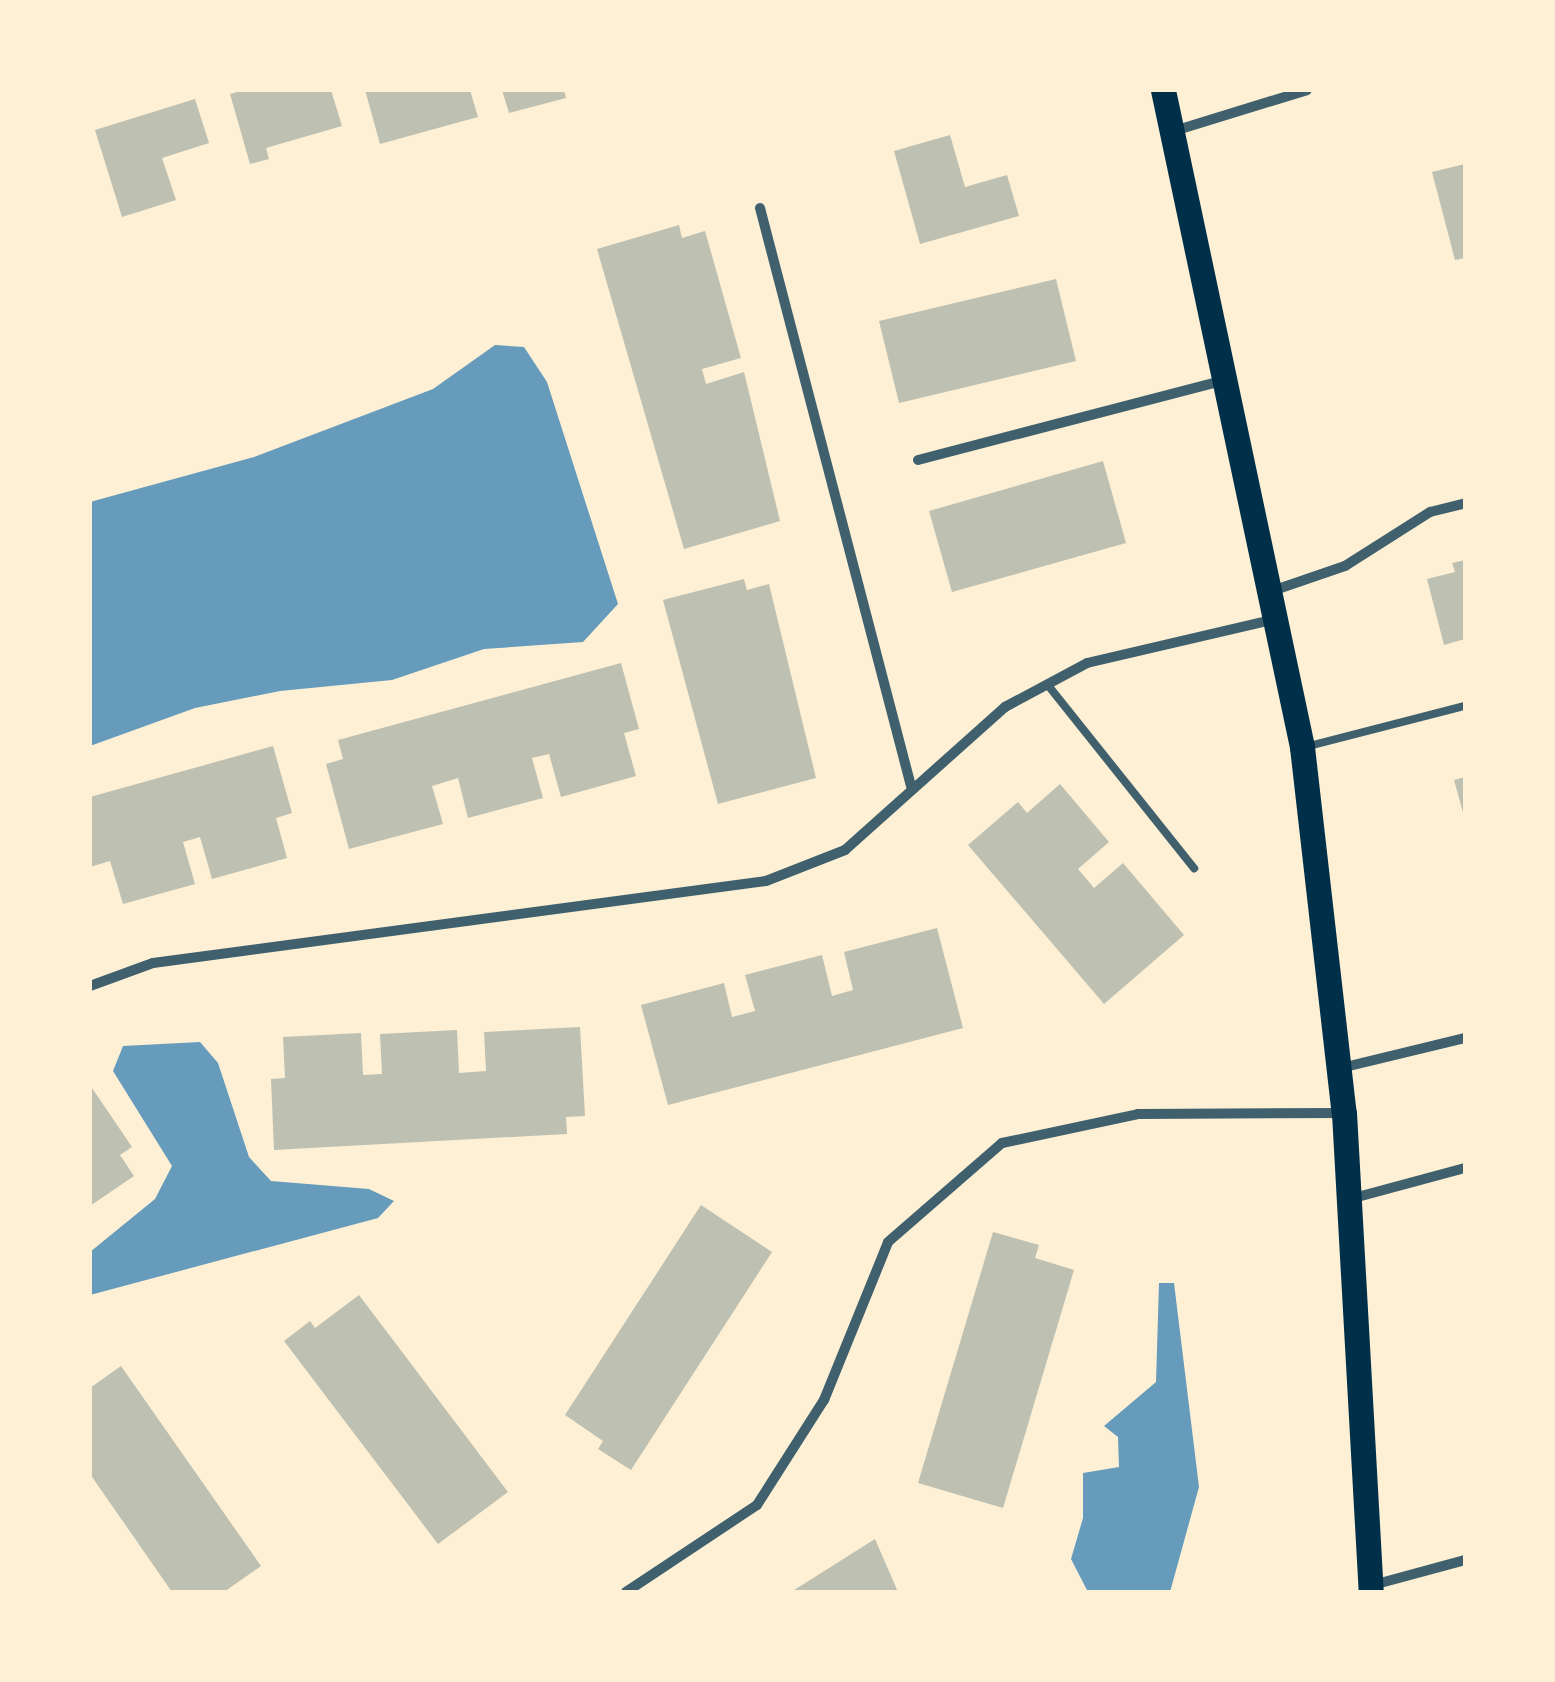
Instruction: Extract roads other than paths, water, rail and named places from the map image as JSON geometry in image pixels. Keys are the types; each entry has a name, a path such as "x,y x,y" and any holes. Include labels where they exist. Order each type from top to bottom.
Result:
{"main road":[{"path":"1163,90 1302,747 1344,1113 1371,1589"}],"street":[{"path":"1173,132 1308,90"},
{"path":"760,208 911,786"},
{"path":"918,460 1227,380"},
{"path":"1271,592 1345,566 1430,512 1465,503"},
{"path":"90,986 154,963 766,881 844,850 911,786 1005,707 1046,684 1087,663 1277,619"},
{"path":"1340,1068 1465,1038"},
{"path":"626,1592 756,1505 824,1400 888,1242 1002,1143 1138,1114 1344,1113"},
{"path":"1350,1199 1465,1168"},
{"path":"1371,1589 1465,1560"}],"lane":[{"path":"1046,684 1194,868"},
{"path":"1302,747 1465,706"}],"water":[{"path":"495,345 524,347 547,382 618,604 583,642 484,649 392,680 280,691 195,708 90,746 90,502 254,457 433,389"},
{"path":"200,1042 218,1063 249,1157 271,1181 369,1189 394,1201 378,1218 90,1295 90,1252 155,1199 172,1166 113,1071 123,1046"},
{"path":"1159,1283 1174,1283 1199,1487 1170,1592 1088,1592 1071,1559 1083,1518 1083,1473 1119,1467 1118,1437 1104,1426 1156,1382"}]}
